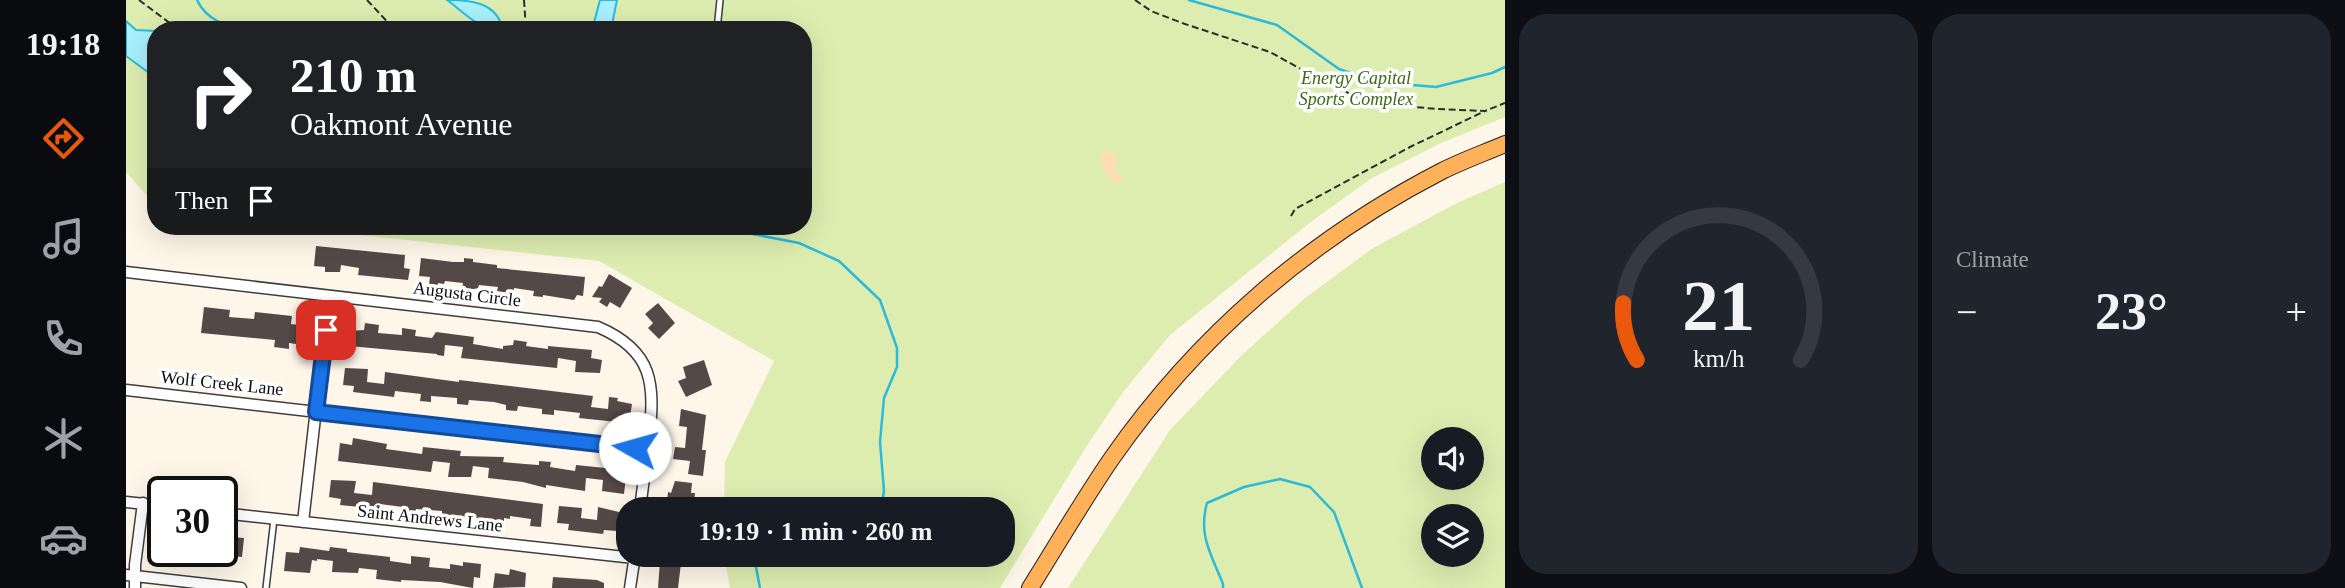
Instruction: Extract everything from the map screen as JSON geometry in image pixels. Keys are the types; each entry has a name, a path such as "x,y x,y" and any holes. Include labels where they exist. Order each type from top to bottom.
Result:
{"main road":[{"path":"1030,588 1113,457 1171,383 1235,314 1282,273 1366,215 1444,170 1505,144"}],"street":[{"name":"Augusta Circle","path":"126,272 598,327 619,336 638,354 648,374 653,398 642,497"},
{"path":"303,522 329,296"},
{"name":"Wolf Creek Lane","path":"126,390 648,450"},
{"path":"126,502 147,504"},
{"path":"135,588 131,575 135,565 143,503"},
{"name":"Saint Andrews Lane","path":"238,515 616,554"},
{"path":"631,588 633,567"},
{"path":"131,575 241,588"}],"lane":[{"path":"718,21 720,0"},
{"path":"266,588 274,519"}],"path":[{"path":"139,0 167,21"},
{"path":"367,0 387,21"},
{"path":"524,0 525,21"},
{"path":"1135,0 1151,11 1270,52 1355,96 1392,105 1486,111"},
{"path":"1291,216 1295,209 1410,147 1505,103"}],"green space":[{"name":"Energy Capital Sports Complex","path":"126,0 1505,0 1505,117 1439,144 1372,178 1312,221 1170,335 1123,392 1015,563 1015,497 724,497 725,462 774,361 599,261 360,235 812,235 812,21 147,21 147,196 126,172"},
{"path":"1505,182 1505,588 1068,588 1170,430 1242,355 1305,298 1373,248 1457,203"},
{"path":"726,567 1013,567 1000,588 730,588"}],"sand":[{"path":"1106,150 1117,157 1116,170 1122,179 1119,182 1114,183 1102,164 1101,152"}],"water":[{"path":"447,0 482,4 495,13 500,21 474,21"},
{"path":"600,0 617,0 613,21 594,21"},
{"path":"126,21 136,30 147,31 147,71 126,56"}],"building":[{"path":"316,246 405,255 404,268 410,269 408,280 358,275 359,268 341,265 340,272 325,272 325,267 314,266"},
{"path":"421,258 453,262 464,262 464,258 473,259 473,262 497,265 497,268 585,277 583,296 577,295 574,300 533,296 534,291 514,288 514,292 509,293 497,291 498,287 479,285 474,289 462,288 463,283 445,281 444,284 429,284 430,277 419,276"},
{"path":"609,274 632,288 620,308 610,302 607,307 599,302 602,298 592,297"},
{"path":"658,303 675,323 659,339 648,328 653,323 645,314"},
{"path":"204,307 230,310 229,317 254,319 255,312 292,316 291,324 306,326 303,345 289,343 289,349 274,347 275,340 201,333"},
{"path":"365,323 379,325 378,333 402,335 402,328 416,330 415,336 432,338 436,332 474,337 473,344 503,349 503,346 513,345 514,340 527,342 526,346 548,349 548,346 592,350 591,358 602,360 600,373 575,372 576,361 558,358 557,368 461,358 463,347 445,345 444,356 349,346 350,331 364,330"},
{"path":"704,360 712,385 686,397 678,381 686,378 683,367"},
{"path":"345,368 368,369 367,382 384,384 385,372 593,396 591,407 608,409 609,397 632,404 630,417 621,416 617,422 579,418 580,413 554,410 554,415 542,414 542,409 518,406 517,411 506,410 506,405 494,402 469,400 468,405 457,404 457,398 431,396 431,402 420,401 421,394 395,391 394,397 353,392 354,386 343,385"},
{"path":"681,409 706,415 702,450 706,450 703,476 688,474 690,461 673,459 675,447 685,448 687,427 679,426"},
{"path":"353,438 387,444 386,449 422,454 423,447 461,451 460,456 504,457 503,462 539,465 539,461 551,462 550,467 575,471 576,465 615,469 615,476 626,477 624,494 602,491 603,480 586,478 585,491 546,485 546,488 488,478 489,468 473,466 471,477 448,477 450,463 433,461 431,472 338,461 340,443 352,445"},
{"path":"331,480 356,481 354,493 372,495 373,482 543,504 541,527 530,526 531,519 510,516 510,519 504,518 504,522 496,522 449,516 442,514 442,511 416,509 415,513 403,511 403,507 380,504 379,509 340,505 341,499 329,497"},
{"path":"675,481 692,483 691,493 695,493 695,497 668,497 668,492 671,493"},
{"path":"559,506 582,508 581,518 597,520 598,507 616,511 616,531 604,530 603,534 568,530 569,524 557,523"},
{"path":"238,537 244,538 242,557 238,557"},
{"path":"300,547 329,551 330,547 347,549 347,552 390,557 390,561 411,564 411,556 430,558 429,567 450,569 450,564 481,564 480,578 474,577 473,588 440,582 401,582 376,579 377,570 359,568 358,573 332,572 333,561 317,559 312,560 310,573 284,571 286,552 299,553"},
{"path":"660,567 681,567 678,588 658,588"},
{"path":"510,569 526,573 525,587 493,588 495,573 509,575"},
{"path":"553,577 597,580 604,583 604,588 552,588"}],"waterway":[{"path":"197,0 206,13 218,21"},
{"path":"1189,0 1277,25 1339,69 1377,82 1436,87 1492,73 1505,67"},
{"path":"758,235 799,243 839,261 880,300 897,348 897,367 884,398 880,442 883,497"},
{"path":"1223,588 1205,535 1207,503 1244,487 1280,479 1310,487 1334,512 1362,588"},
{"path":"756,567 760,588"}],"route":[{"path":"326,330 316,412 635,448"}]}
